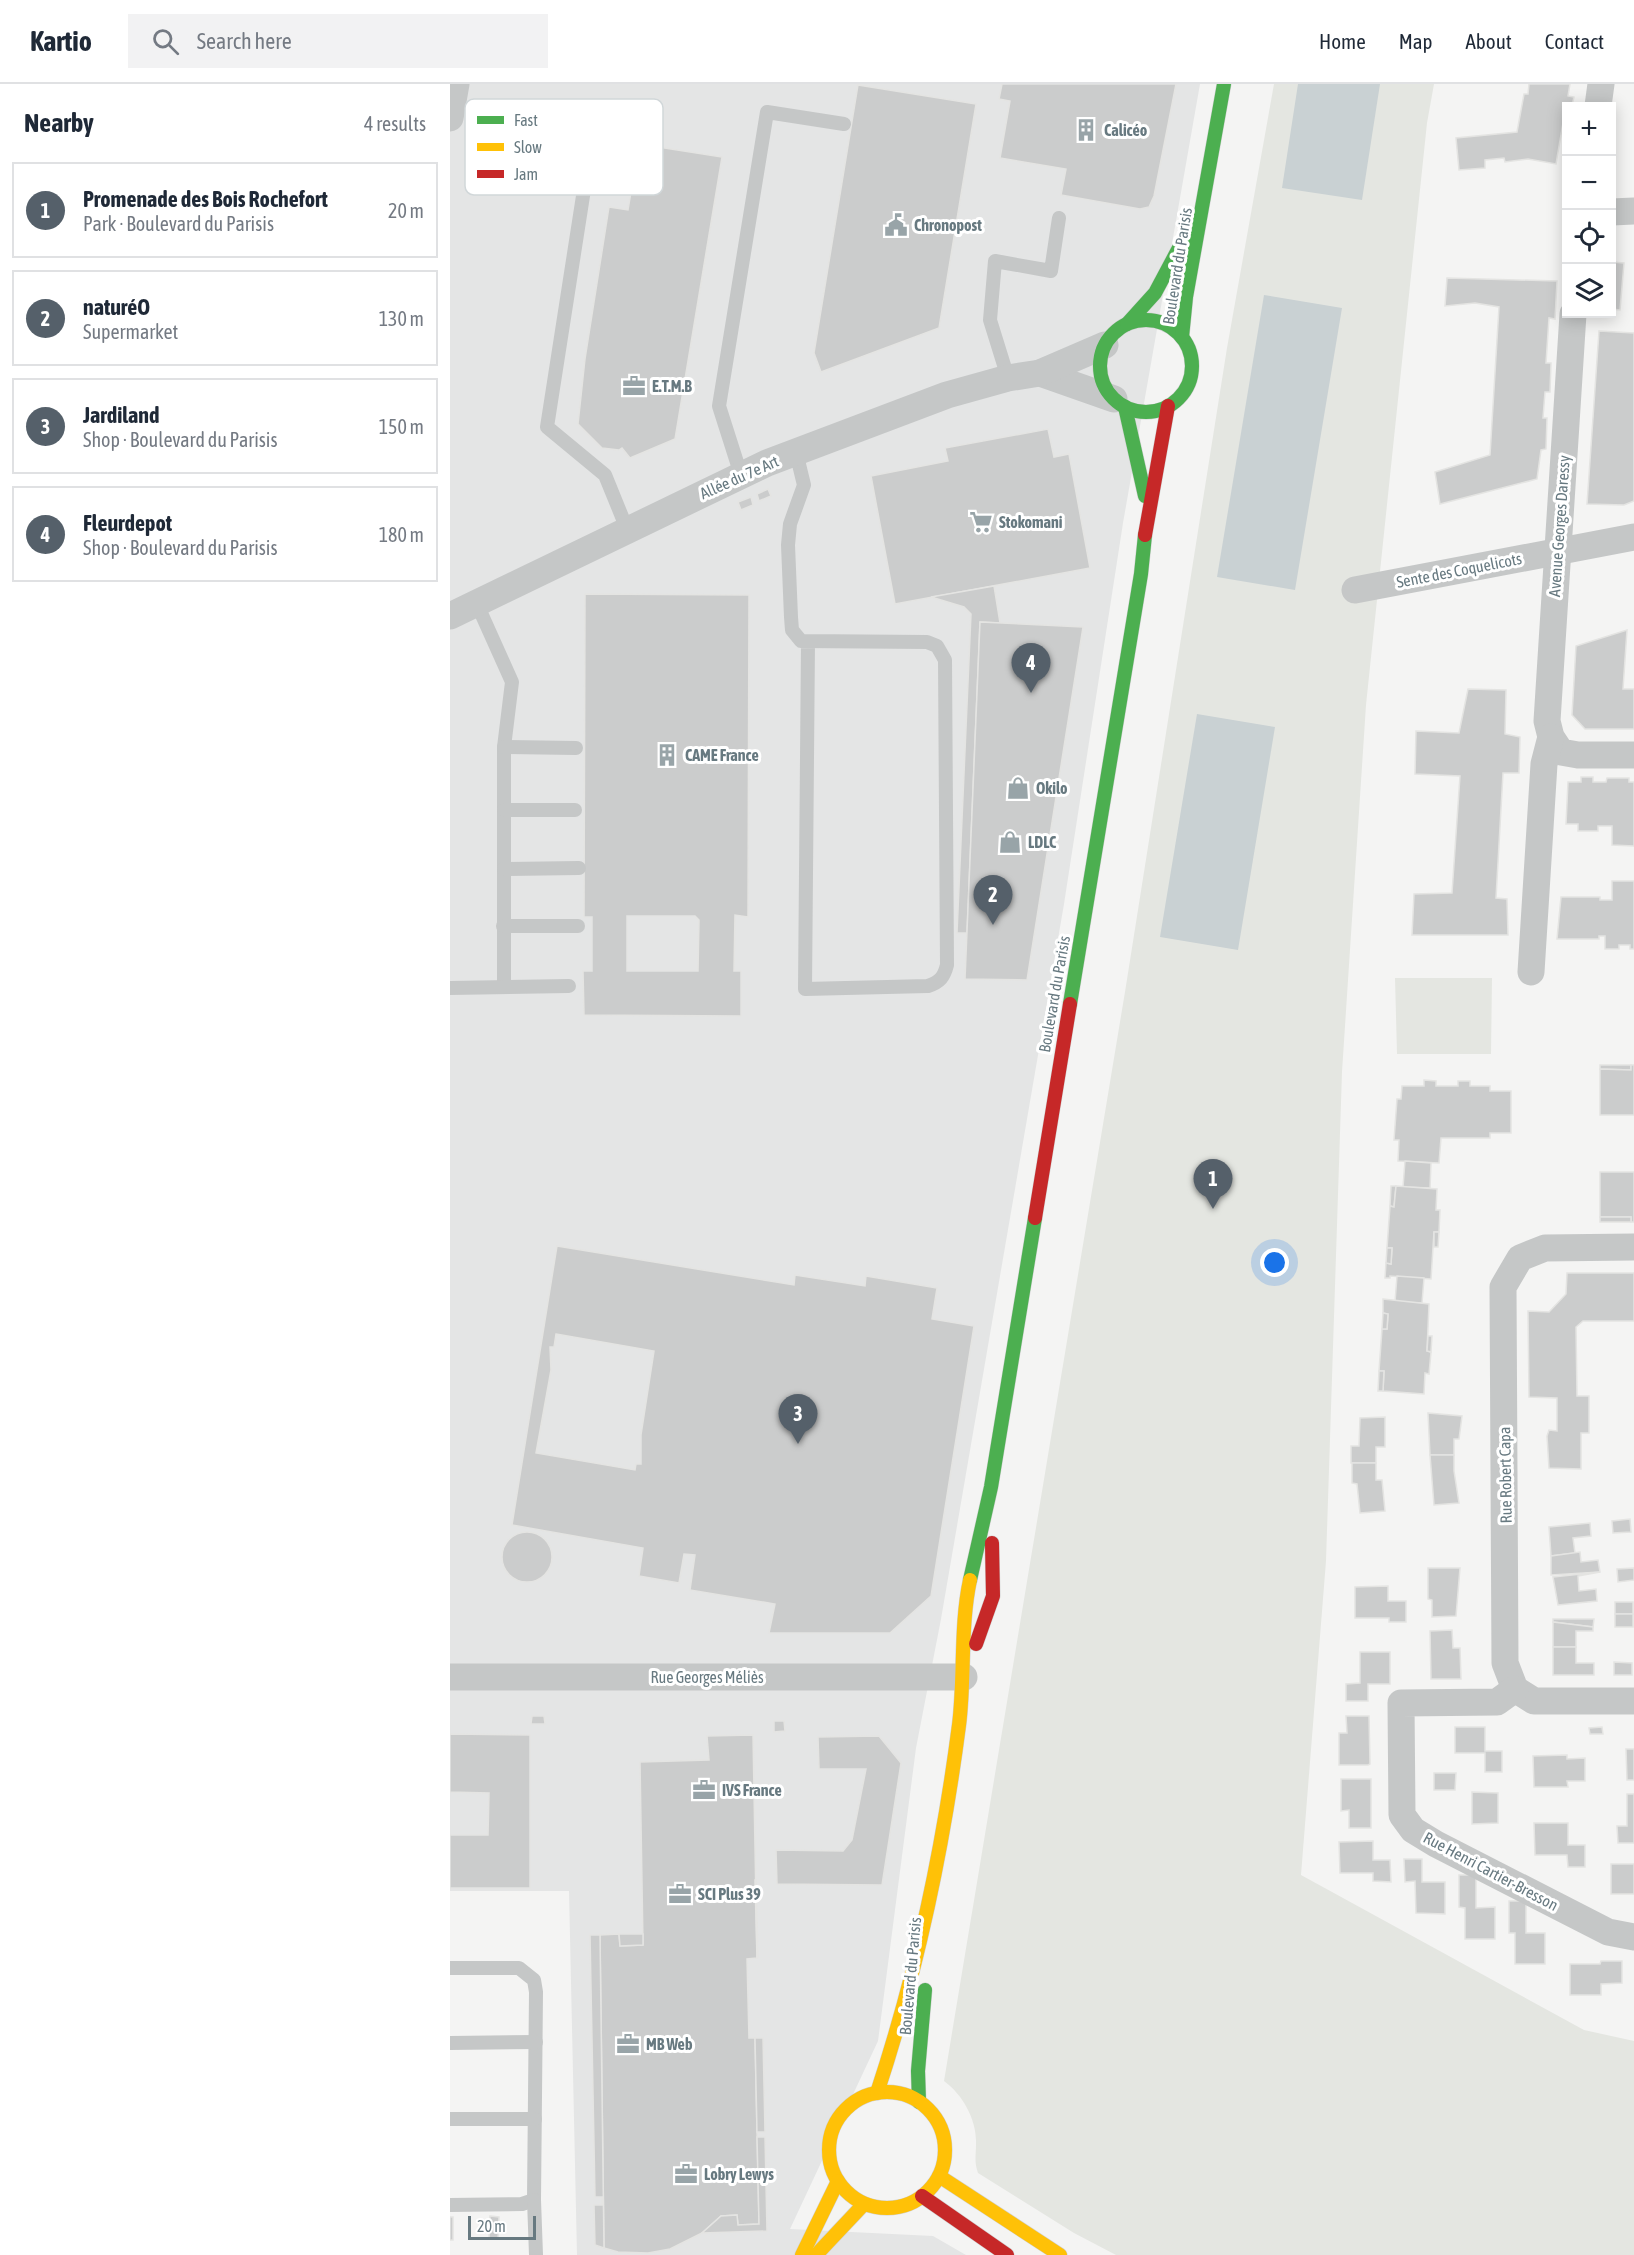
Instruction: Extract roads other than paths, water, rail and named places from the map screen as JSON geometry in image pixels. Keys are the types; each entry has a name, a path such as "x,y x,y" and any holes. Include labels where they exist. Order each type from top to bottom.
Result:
{"street":[{"path":"450,118 456,84"},
{"name":"Boulevard du Parisis","path":"1182,337 1186,297 1224,84"},
{"path":"1599,102 1601,84"},
{"name":"Boulevard du Parisis","path":"1126,324 1144,309 1156,292 1204,200"},
{"path":"1616,213 1634,211"},
{"name":"Avenue Georges Daressy","path":"1531,972 1544,764 1551,737 1547,721 1573,318"},
{"path":"1142,320 1157,321 1171,327 1182,337 1190,352 1192,367 1189,383 1181,396 1168,406 1154,411 1139,411 1120,403 1105,387 1100,359 1105,345 1114,332 1126,324 1142,320"},
{"name":"Allée du 7e Art","path":"450,615 741,475 796,452 947,395 1008,378 1040,373 1105,345"},
{"name":"Allée du 7e Art","path":"1040,373 1120,403"},
{"name":"Boulevard du Parisis","path":"1120,403 1148,507"},
{"name":"Boulevard du Parisis","path":"877,2093 900,2023 937,1854 955,1753 964,1677 967,1593 991,1487 1142,574 1148,507 1168,406"},
{"name":"Sente des Coquelicots","path":"1355,590 1634,537"},
{"path":"1551,737 1561,752 1578,755 1634,755"},
{"name":"Rue Robert Capa","path":"1506,1695 1503,1287 1520,1258 1545,1248 1634,1247"},
{"name":"Boulevard du Parisis","path":"964,1677 993,1596 991,1487"},
{"name":"Rue Georges Méliès","path":"450,1677 964,1677"},
{"path":"1506,1695 1534,1701 1634,1701"},
{"name":"Rue Henri Cartier-Bresson","path":"1506,1695 1401,1703 1402,1815 1413,1830 1436,1844 1608,1932 1634,1937"},
{"name":"Boulevard du Parisis","path":"919,2102 918,2071 937,1854"},
{"path":"892,2092 919,2102 937,2122 943,2135 944,2156 939,2176 922,2196 898,2207 884,2208 864,2204 847,2192 838,2181 831,2166 829,2151 831,2134 838,2120 849,2107 862,2098 877,2093 892,2092"},
{"path":"939,2176 1060,2255"},
{"path":"802,2255 838,2181"},
{"path":"922,2196 1007,2255"},
{"path":"816,2255 864,2204"}],"lane":[{"path":"741,475 719,406 767,112 844,124"},
{"path":"583,195 547,427 605,475 627,529"},
{"path":"1008,378 990,320 995,261 1051,271 1059,218"},
{"path":"796,452 804,485 790,524 790,617 796,636 801,641 808,642 927,642 937,646 943,652 947,965 944,977 928,986 805,988 808,642"},
{"path":"477,604 512,682 504,747 504,986"},
{"path":"504,747 576,748"},
{"path":"504,810 575,810"},
{"path":"504,869 579,868"},
{"path":"503,926 578,926"},
{"path":"450,988 569,986"},
{"path":"450,1968 519,1968 534,1980 536,1992 534,2200 536,2255"},
{"path":"450,2043 536,2042"},
{"path":"450,2119 535,2119"},
{"path":"450,2205 522,2204 534,2200"}],"place":[{"name":"Calicéo","path":"1086,130"},
{"name":"Chronopost","path":"896,225"},
{"name":"E.T.M.B","path":"634,386"},
{"name":"Stokomani","path":"981,522"},
{"name":"Fleurdepot","path":"1031,693"},
{"name":"CAME France","path":"667,755"},
{"name":"Okilo","path":"1018,788"},
{"name":"LDLC","path":"1010,842"},
{"name":"naturéO","path":"993,925"},
{"name":"Promenade des Bois Rochefort","path":"1213,1209"},
{"name":"Jardiland","path":"798,1444"},
{"name":"IVS France","path":"704,1790"},
{"name":"SCI Plus 39","path":"680,1894"},
{"name":"MB Web","path":"628,2044"},
{"name":"Lobry Lewys","path":"686,2174"}]}
